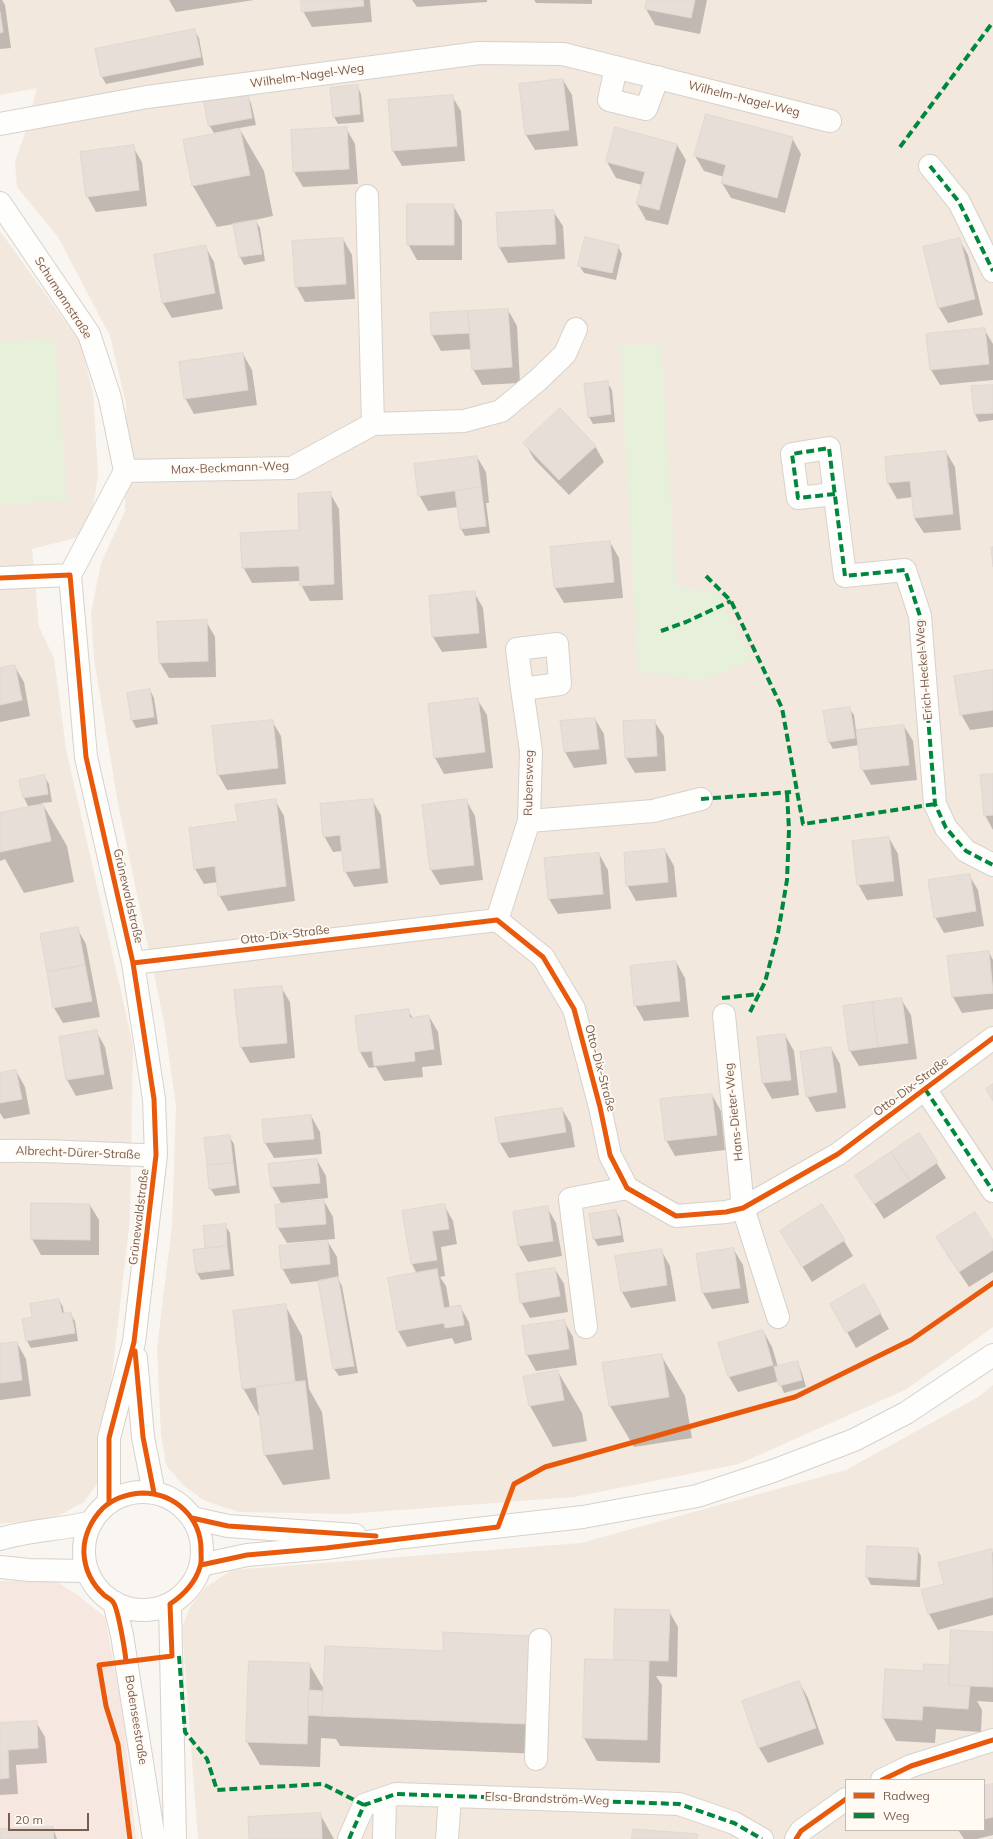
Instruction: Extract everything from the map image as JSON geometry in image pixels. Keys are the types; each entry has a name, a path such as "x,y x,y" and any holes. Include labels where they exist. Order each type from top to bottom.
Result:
{"street":[{"name":"Wilhelm-Nagel-Weg","path":"0,124 147,97 479,53 563,54 616,66 830,121"},
{"path":"616,66 609,100 616,102 646,109 658,77"},
{"path":"930,166 958,202 993,272"},
{"path":"367,196 373,424"},
{"name":"Schumannstraße","path":"0,203 89,334 110,398 125,471"},
{"name":"Max-Beckmann-Weg","path":"125,471 292,468 373,424 464,421 501,410 538,380 565,354 576,329"},
{"path":"0,578 70,575 125,471"},
{"name":"Erich-Heckel-Weg","path":"835,494 845,576 905,570 920,616 936,804 946,828 966,851 993,866"},
{"name":"Grünewaldstraße","path":"70,575 86,757 133,963 154,1099 156,1155 134,1342 109,1438 109,1503"},
{"name":"Rubensweg","path":"497,920 529,821 531,751 522,690"},
{"path":"529,821 653,811 701,799"},
{"name":"Otto-Dix-Straße","path":"133,963 497,920 543,957 574,1009 600,1107 610,1155 627,1188 676,1216 726,1212 743,1208 838,1154 993,1038"},
{"name":"Hans-Dieter-Weg","path":"724,1016 743,1208"},
{"name":"Otto-Dix-Straße","path":"925,1089 993,1191"},
{"name":"Albrecht-Dürer-Straße","path":"0,1151 37,1149 112,1155 156,1155"},
{"path":"586,1327 570,1199 627,1188"},
{"path":"743,1208 778,1317"},
{"name":"Grünewaldstraße","path":"134,1342 143,1437 154,1493"},
{"path":"201,1565 247,1555 326,1548 396,1538 583,1517 697,1496 774,1471 854,1440 906,1413 993,1355"},
{"path":"154,1493 169,1498 182,1506 192,1518 202,1540 201,1565 190,1588 181,1597 170,1604 152,1609 132,1609 114,1602 98,1589 87,1571 84,1554 86,1538 92,1522 109,1503 130,1494 154,1493"},
{"path":"192,1518 228,1526 396,1538"},
{"path":"0,1539 22,1533 68,1528 92,1522"},
{"path":"0,1567 29,1570 87,1571"},
{"name":"Bodenseestraße","path":"114,1602 122,1635 154,1839"},
{"path":"170,1604 175,1839"},
{"path":"536,1759 540,1640"},
{"path":"884,1779 910,1766 993,1740"},
{"name":"Elsa-Brandström-Weg","path":"349,1839 364,1805 396,1794 678,1804 734,1823 762,1839"},
{"path":"447,1839 450,1796"},
{"path":"384,1839 385,1798"},
{"path":"796,1839 801,1832 845,1800"}],"shaded area":[{"path":"0,0 993,0 993,1327 907,1389 739,1464 574,1497 346,1514 239,1512 203,1500 182,1484 166,1465 161,1434 157,1348 172,1225 176,1106 164,1022 118,804 94,659 91,613 101,563 125,511 126,404 110,336 58,237 17,187 15,162 26,130 37,88 0,95"},
{"path":"0,231 80,342 93,392 98,475 91,521 75,538 32,549 39,627 54,658 66,749 133,1045 130,1218 100,1480 84,1502 54,1518 0,1524"},
{"path":"993,1385 993,1839 198,1839 182,1627 190,1607 206,1587 232,1570 581,1543 846,1470 978,1397"},
{"path":"52,1579 76,1594 105,1617 123,1715 136,1839 0,1839 0,1581"}],"green space":[{"path":"55,338 67,500 0,505 0,342"},
{"path":"661,344 676,586 716,592 753,661 703,680 637,671 620,345"}],"building":[{"path":"301,0 363,0 364,6 302,12"},
{"path":"647,0 695,0 691,18 645,9"},
{"path":"0,12 3,32 0,33"},
{"path":"195,29 201,57 101,77 95,49"},
{"path":"563,79 569,130 525,135 519,84"},
{"path":"358,85 360,114 333,117 330,88"},
{"path":"248,94 252,118 208,126 204,102"},
{"path":"453,95 457,146 392,151 388,100"},
{"path":"706,114 793,137 777,198 721,183 726,165 694,156"},
{"path":"347,127 349,169 293,172 291,130"},
{"path":"615,127 677,144 659,210 636,204 645,172 606,162"},
{"path":"240,129 250,175 192,186 183,140"},
{"path":"134,145 139,190 86,197 80,152"},
{"path":"407,204 454,204 454,245 407,245"},
{"path":"554,210 556,244 498,247 496,213"},
{"path":"256,220 262,254 239,257 233,224"},
{"path":"585,237 619,245 612,273 578,266"},
{"path":"343,238 346,284 295,287 292,241"},
{"path":"960,238 975,299 938,308 923,247"},
{"path":"206,245 215,293 162,303 154,255"},
{"path":"508,309 512,367 472,370 468,311"},
{"path":"468,311 470,333 431,335 430,313"},
{"path":"985,328 989,364 930,370 926,334"},
{"path":"243,353 248,390 184,399 179,362"},
{"path":"608,381 611,414 588,417 584,384"},
{"path":"993,385 993,413 974,414 971,386"},
{"path":"560,408 596,446 559,480 523,443"},
{"path":"946,451 953,514 914,518 910,481 887,483 885,457"},
{"path":"477,456 481,487 418,496 414,464"},
{"path":"481,487 486,526 460,529 455,491"},
{"path":"331,492 334,584 300,586 299,566 242,568 240,533 299,530 298,494"},
{"path":"610,541 614,582 554,588 550,547"},
{"path":"993,547 993,567 991,548"},
{"path":"475,591 479,633 432,637 429,596"},
{"path":"207,620 208,661 159,663 157,622"},
{"path":"15,665 22,700 0,705 0,668"},
{"path":"993,670 993,710 960,715 954,676"},
{"path":"150,689 154,717 131,720 127,693"},
{"path":"478,698 485,752 434,758 428,704"},
{"path":"850,707 855,738 828,742 823,711"},
{"path":"595,718 599,749 564,752 560,721"},
{"path":"273,720 278,768 217,775 212,726"},
{"path":"655,720 657,756 625,758 623,721"},
{"path":"904,725 909,765 861,770 856,730"},
{"path":"993,774 993,815 984,816 980,775"},
{"path":"45,775 48,794 23,798 19,780"},
{"path":"276,799 286,886 218,896 215,866 194,869 189,828 238,821 235,805"},
{"path":"373,799 380,868 344,872 340,835 323,837 320,804"},
{"path":"467,799 474,865 430,870 422,805"},
{"path":"43,804 51,841 0,852 0,813"},
{"path":"889,837 894,881 857,885 852,841"},
{"path":"665,849 668,882 626,886 624,853"},
{"path":"599,853 603,894 548,899 544,858"},
{"path":"970,874 976,911 934,918 928,880"},
{"path":"78,927 85,965 47,972 40,934"},
{"path":"989,951 993,993 952,997 947,956"},
{"path":"676,961 680,1001 634,1006 630,966"},
{"path":"85,965 92,1001 53,1008 47,972"},
{"path":"282,986 287,1043 240,1047 234,990"},
{"path":"902,998 908,1043 878,1047 872,1002"},
{"path":"872,1002 878,1047 849,1051 843,1006"},
{"path":"409,1009 410,1018 429,1015 434,1049 414,1052 415,1061 374,1066 372,1051 359,1052 355,1016"},
{"path":"97,1030 104,1074 66,1080 59,1037"},
{"path":"785,1034 791,1080 762,1083 757,1037"},
{"path":"831,1047 837,1092 806,1097 800,1052"},
{"path":"16,1070 22,1099 0,1103 0,1073"},
{"path":"993,1084 993,1101 986,1089"},
{"path":"712,1094 717,1135 665,1141 660,1099"},
{"path":"562,1108 566,1132 499,1143 495,1118"},
{"path":"311,1115 314,1139 264,1143 262,1120"},
{"path":"919,1133 938,1162 910,1181 891,1152"},
{"path":"230,1135 233,1163 207,1165 204,1138"},
{"path":"891,1152 910,1181 874,1204 855,1176"},
{"path":"317,1159 320,1183 271,1187 268,1164"},
{"path":"233,1163 236,1185 209,1189 207,1165"},
{"path":"324,1200 326,1224 277,1228 275,1205"},
{"path":"31,1203 90,1204 90,1240 31,1239"},
{"path":"445,1204 449,1229 432,1231 437,1260 411,1264 402,1211"},
{"path":"822,1204 845,1240 802,1267 780,1231"},
{"path":"548,1206 553,1241 518,1246 513,1212"},
{"path":"616,1210 621,1235 593,1239 589,1214"},
{"path":"975,1212 993,1240 993,1250 959,1272 936,1237"},
{"path":"226,1224 227,1246 205,1248 203,1226"},
{"path":"328,1241 330,1264 281,1269 279,1246"},
{"path":"227,1246 230,1269 196,1273 193,1250"},
{"path":"734,1248 740,1288 702,1293 696,1254"},
{"path":"662,1249 667,1285 621,1292 615,1256"},
{"path":"555,1268 560,1296 520,1303 516,1274"},
{"path":"437,1269 444,1308 461,1305 464,1325 445,1328 444,1323 397,1331 388,1278"},
{"path":"338,1277 354,1366 333,1369 318,1281"},
{"path":"864,1284 881,1313 846,1333 830,1304"},
{"path":"59,1299 62,1313 71,1312 75,1333 26,1341 22,1319 32,1317 30,1304"},
{"path":"286,1304 295,1382 242,1389 233,1311"},
{"path":"565,1320 569,1349 526,1355 522,1326"},
{"path":"763,1330 773,1365 728,1377 718,1343"},
{"path":"17,1342 22,1380 0,1383 0,1344"},
{"path":"662,1354 669,1397 609,1406 602,1363"},
{"path":"798,1361 802,1380 779,1386 774,1367"},
{"path":"558,1370 564,1400 529,1406 523,1377"},
{"path":"305,1381 313,1449 264,1455 256,1387"},
{"path":"867,1546 918,1548 916,1580 866,1577"},
{"path":"992,1549 993,1597 928,1614 921,1590 944,1584 938,1563"},
{"path":"615,1609 670,1610 668,1661 614,1660"},
{"path":"951,1630 993,1632 993,1687 949,1685"},
{"path":"443,1632 530,1636 526,1724 322,1716 325,1646 443,1651"},
{"path":"585,1659 649,1661 647,1740 583,1738"},
{"path":"249,1661 310,1663 307,1744 246,1742"},
{"path":"924,1664 950,1665 949,1685 970,1686 968,1709 923,1706 922,1720 882,1718 885,1669 923,1671"},
{"path":"799,1681 816,1728 758,1748 742,1701"},
{"path":"309,1690 323,1691 322,1716 308,1715"},
{"path":"37,1721 38,1748 8,1750 9,1778 0,1779 0,1723"},
{"path":"993,1784 993,1817 985,1819 985,1786"},
{"path":"321,1813 322,1839 249,1839 248,1817"},
{"path":"53,1827 54,1839 0,1839 0,1829"},
{"path":"633,1829 698,1834 697,1839 632,1839"}],"marked path":[{"path":"900,147 993,22"},
{"path":"930,166 959,202 993,271"},
{"path":"835,494 798,498 792,454 829,448 845,576 905,570 920,616 935,804 946,828 966,851 993,865"},
{"path":"706,576 731,601 782,708 803,824 935,804"},
{"path":"661,631 686,622 731,601"},
{"path":"750,1012 765,982 778,933 787,880 789,830 787,792"},
{"path":"701,799 791,792"},
{"path":"722,998 759,994"},
{"path":"925,1089 993,1191"},
{"path":"179,1656 185,1732 207,1759 217,1790 323,1784 364,1805"},
{"path":"349,1839 364,1805 396,1794 679,1804 734,1823 762,1839"}],"cycle path":[{"path":"0,578 70,575 86,757 133,963 154,1099 156,1155 134,1342 109,1438 109,1503"},
{"path":"133,963 497,920 543,957 574,1009 600,1107 610,1155 627,1188 676,1216 726,1212 743,1208 838,1154 993,1038"},
{"path":"201,1565 247,1555 326,1548 498,1527 514,1484 545,1467 795,1397 911,1340 993,1283"},
{"path":"135,1351 143,1437 154,1493"},
{"path":"126,1661 115,1606 112,1601 100,1591 90,1576 86,1566 84,1554 86,1535 91,1523 103,1508 116,1499 131,1494 154,1494 165,1497 175,1503 191,1518 197,1528 200,1540 201,1565 198,1573 185,1592 170,1604 172,1656 99,1665 106,1706 118,1744 130,1839"},
{"path":"192,1518 228,1526 376,1536"},
{"path":"884,1779 911,1766 993,1740"},
{"path":"796,1839 801,1831 845,1800"}]}
